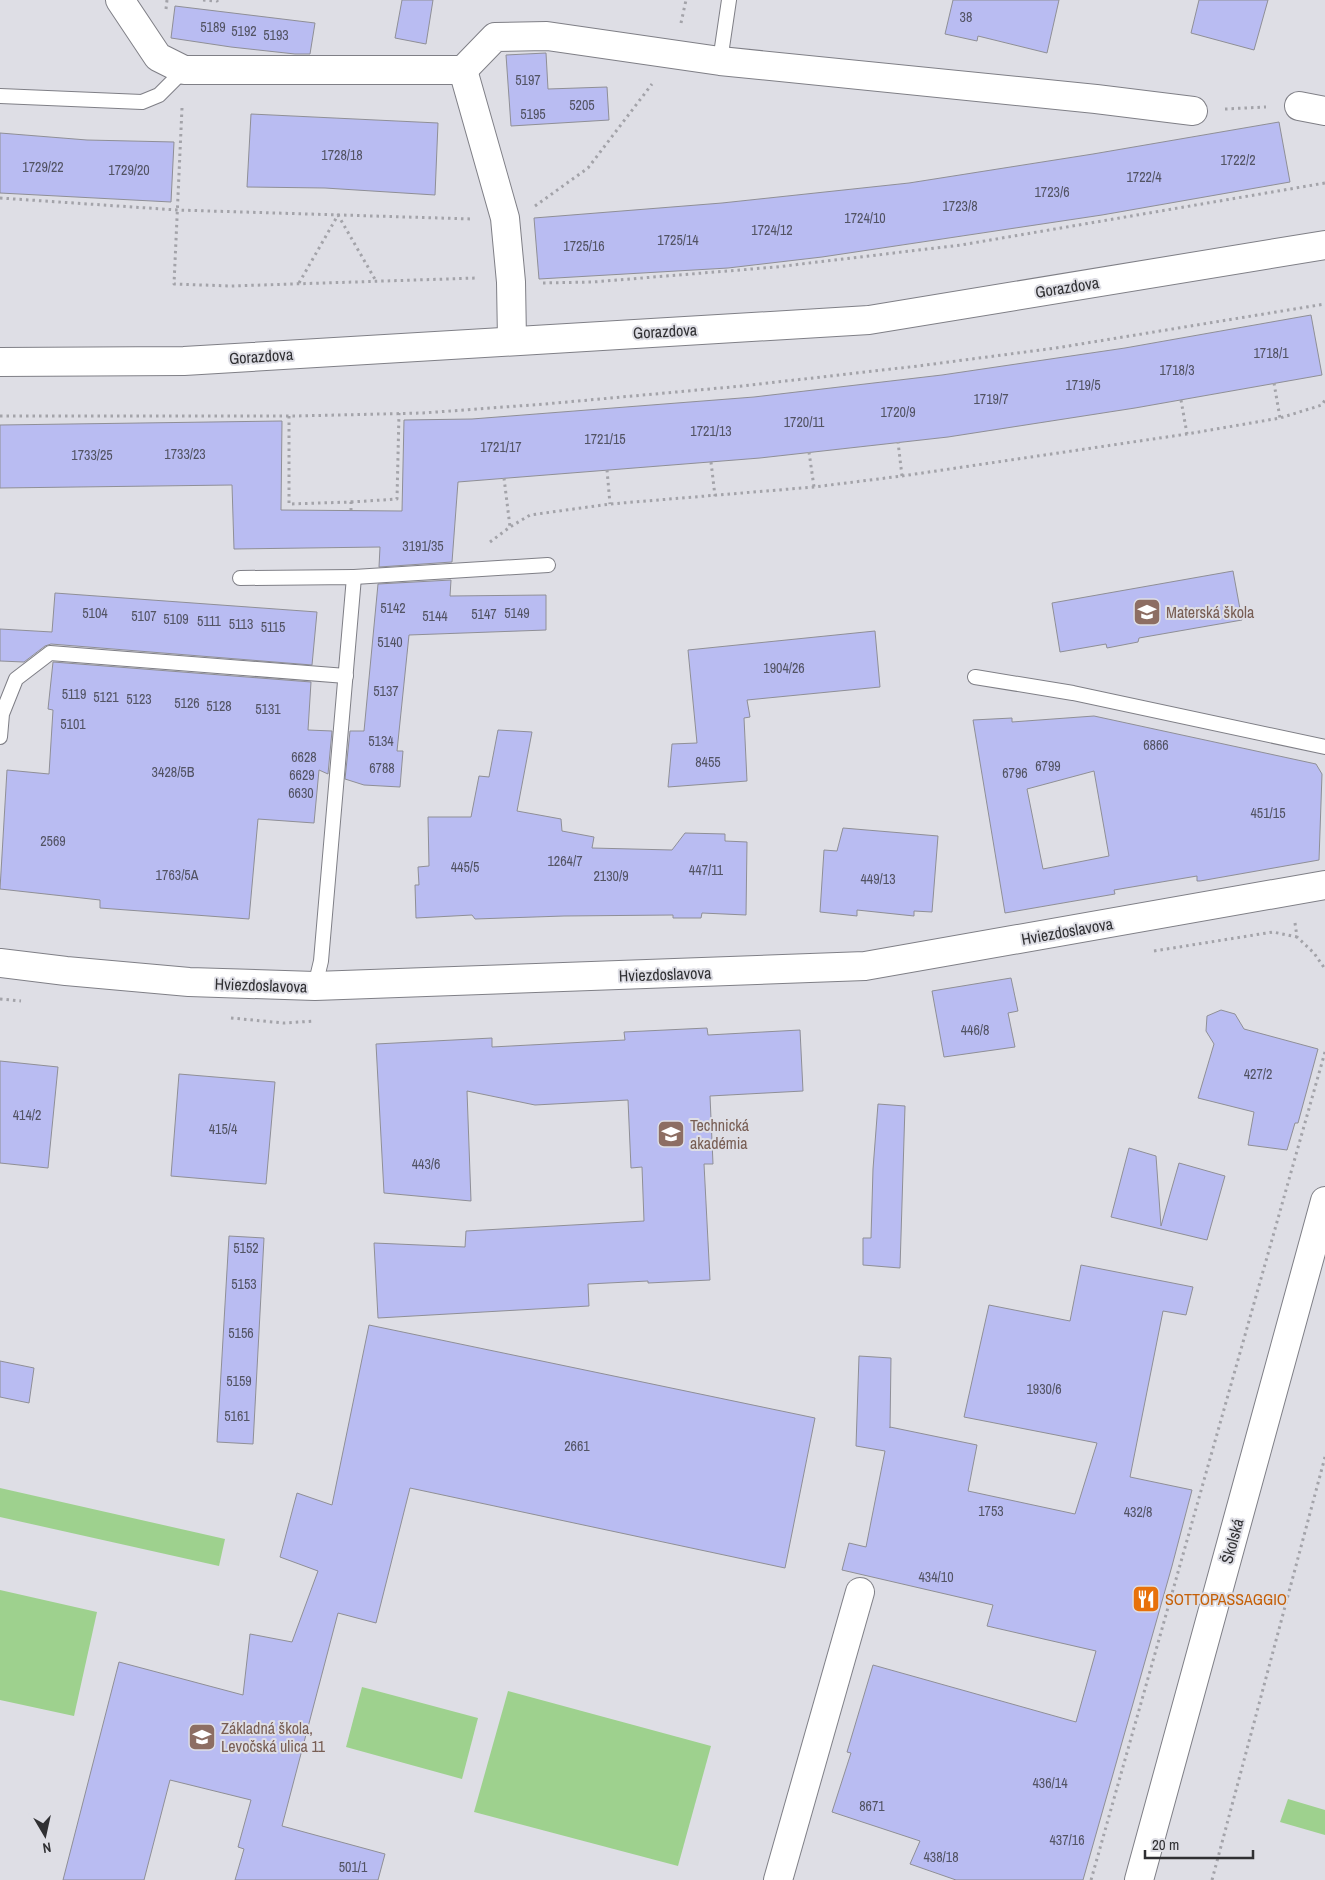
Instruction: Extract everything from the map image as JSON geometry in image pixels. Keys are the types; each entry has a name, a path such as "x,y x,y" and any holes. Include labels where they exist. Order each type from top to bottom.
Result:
{"street":[{"path":"120,0 158,57 184,70 463,70 495,38 546,36 720,61 1096,99 1193,111"},
{"path":"463,70 505,218 511,282 512,340"},
{"name":"Gorazdova","path":"0,362 184,361 868,320 1325,245"},
{"name":"Hviezdoslavova","path":"0,963 189,982 315,986 865,966 1325,885"},
{"name":"Školská","path":"1139,1880 1325,1201"},
{"path":"778,1880 860,1592"}],"lane":[{"path":"720,61 729,0"},
{"path":"0,96 142,102 159,95 184,70"},
{"path":"240,578 354,577 548,565"},
{"path":"315,986 321,961 354,577"},
{"path":"0,737 2,714 16,679 50,652 346,676"},
{"path":"975,677 1073,693 1325,747"}],"path":[{"path":"204,0 217,2 218,0"},
{"path":"0,198 177,210 338,215 505,218 525,214 588,168 674,55"},
{"path":"184,70 174,284 231,286 488,278 532,284 593,282 709,273 942,248 1325,183"},
{"path":"1193,111 1312,108"},
{"path":"338,215 376,281"},
{"path":"299,283 338,215"},
{"path":"0,416 289,416 399,413 545,404 742,386 918,366 1056,348 1325,304"},
{"path":"1274,383 1280,418"},
{"path":"1181,400 1187,434"},
{"path":"451,571 510,527 530,515 610,504 814,487 902,476 1187,434 1280,418 1322,405 1325,400"},
{"path":"289,416 289,504 397,499 399,413"},
{"path":"898,442 902,476"},
{"path":"809,452 814,487"},
{"path":"711,462 715,496"},
{"path":"607,470 610,504"},
{"path":"504,478 510,527"},
{"path":"351,502 351,510"},
{"path":"1091,1880 1325,1052"},
{"path":"1212,1880 1325,1457"}],"green space":[{"path":"0,1488 225,1539 219,1566 0,1517"},
{"path":"0,1590 97,1612 74,1716 0,1700"},
{"path":"362,1687 478,1718 462,1779 346,1747"},
{"path":"508,1691 711,1746 678,1866 474,1812"},
{"path":"1288,1799 1325,1810 1325,1835 1280,1822"}],"building":[{"path":"402,0 433,0 426,44 395,38"},
{"path":"953,0 1059,0 1047,53 978,36 977,41 945,34"},
{"path":"1199,0 1268,0 1254,50 1191,33"},
{"path":"175,6 315,23 310,54 231,47 171,38"},
{"path":"546,53 548,89 607,87 609,120 511,126 506,55"},
{"path":"251,114 438,123 435,195 325,188 247,187"},
{"path":"1279,122 1290,182 1102,215 822,257 728,268 539,279 534,218 722,203 909,183"},
{"path":"0,133 87,140 174,142 171,202 0,193"},
{"path":"1311,315 1322,375 1135,408 948,437 760,458 458,482 452,562 379,567 380,547 234,549 232,485 0,488 0,425 282,421 281,510 402,511 404,420 472,419 754,397 942,375 1125,348"},
{"name":"Materská škola","path":"1233,571 1242,620 1139,638 1138,642 1107,648 1106,644 1060,652 1052,603"},
{"path":"451,580 450,596 546,595 546,630 409,635 397,751 403,751 400,787 364,785 345,779 350,731 364,731 378,584"},
{"path":"55,593 317,612 312,665 51,644 45,646 24,662 0,661 0,629 52,632"},
{"path":"875,631 880,687 747,700 750,717 744,718 747,781 668,787 672,744 697,743 688,650"},
{"path":"53,662 311,682 308,730 332,731 328,774 319,770 314,823 258,819 249,919 100,908 100,900 0,889 7,770 49,774 53,710 48,709"},
{"path":"1094,716 1316,764 1322,774 1319,860 1200,881 1197,881 1197,876 1114,890 1115,894 1005,913 973,720 1012,718 1012,722","holes":["1094,771 1109,856 1043,869 1027,789"]},
{"path":"498,730 532,732 517,811 561,819 562,831 594,837 592,848 672,850 685,833 725,834 725,841 747,842 746,915 702,913 701,918 673,918 673,915 475,919 472,915 416,918 415,885 419,885 418,867 429,866 428,817 471,817 479,776 489,777"},
{"path":"843,828 938,836 932,912 914,911 914,916 857,910 857,916 820,912 824,850 837,851"},
{"path":"1011,978 1018,1011 1008,1013 1015,1047 944,1057 932,991"},
{"path":"1221,1010 1235,1014 1244,1029 1318,1049 1298,1123 1295,1123 1287,1150 1248,1145 1254,1112 1198,1098 1214,1044 1206,1031 1207,1016"},
{"path":"707,1028 708,1035 800,1030 803,1091 710,1096 713,1164 704,1164 710,1280 588,1284 589,1306 378,1318 374,1243 465,1247 466,1231 644,1221 642,1167 631,1168 628,1100 535,1105 467,1091 471,1201 384,1193 376,1044 492,1038 492,1047 625,1040 624,1032"},
{"path":"0,1061 58,1067 48,1168 0,1163"},
{"path":"179,1074 275,1082 266,1184 171,1176"},
{"path":"878,1104 905,1106 900,1268 863,1265 863,1238 871,1238 873,1169"},
{"path":"1129,1148 1156,1156 1161,1226 1179,1163 1225,1176 1207,1240 1111,1217"},
{"path":"229,1236 264,1238 253,1444 217,1442"},
{"path":"1081,1265 1193,1287 1186,1315 1163,1311 1130,1477 1192,1490 1083,1880 956,1880 910,1864 920,1841 832,1812 851,1753 847,1752 873,1665 1076,1722 1096,1651 987,1626 993,1605 842,1570 849,1543 866,1547 885,1451 856,1446 859,1356 891,1358 890,1427 977,1445 968,1491 1075,1514 1097,1443 964,1417 989,1305 1070,1321"},
{"path":"369,1325 815,1418 785,1568 410,1488 376,1623 338,1613 282,1826 385,1854 378,1880 235,1880 244,1849 238,1847 251,1800 170,1780 144,1880 63,1880 119,1662 243,1695 250,1634 292,1642 318,1571 280,1557 297,1493 332,1505"},
{"path":"0,1361 34,1368 29,1403 0,1397"}],"place":[{"name":"Materská škola","path":"1147,612"},
{"name":"Technická akadémia","path":"671,1134"},
{"name":"SOTTOPASSAGGIO","path":"1146,1599"},
{"name":"Základná škola, Levočská ulica 11","path":"202,1737"}]}
